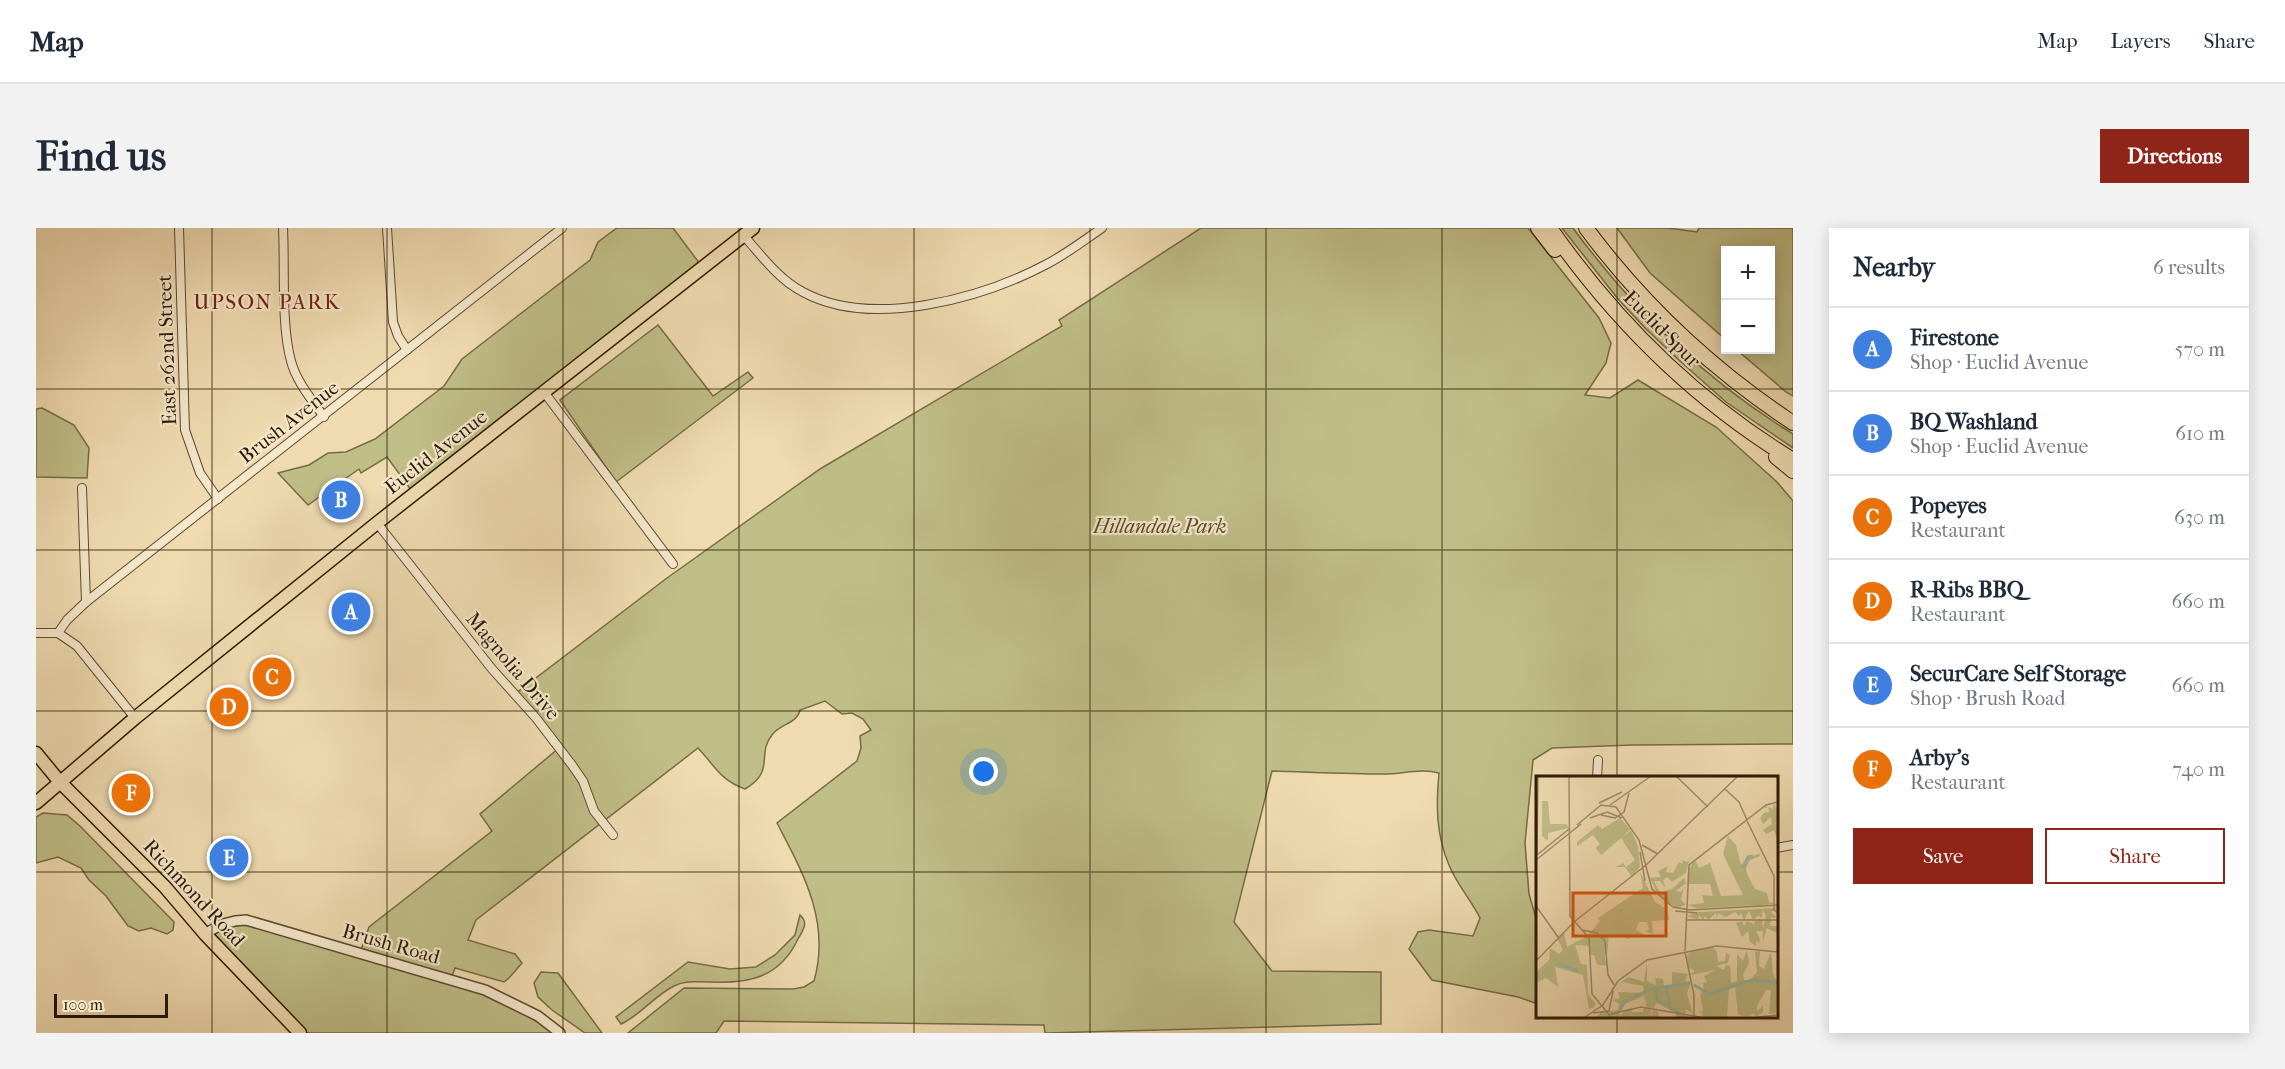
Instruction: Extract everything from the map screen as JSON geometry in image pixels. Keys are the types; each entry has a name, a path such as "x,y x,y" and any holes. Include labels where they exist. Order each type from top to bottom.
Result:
{"highway":[{"path":"1538,228 1563,260 1600,294"},
{"name":"Euclid Spur","path":"1550,228 1600,294 1659,357 1722,411 1793,460"},
{"name":"Euclid Spur","path":"1586,228 1614,265 1692,345 1734,381 1793,423"},
{"path":"1734,381 1793,413"},
{"path":"1722,411 1793,471"}],"main road":[{"name":"Euclid Avenue","path":"36,803 135,718 377,523 749,232"},
{"name":"Richmond Road","path":"36,753 59,781 165,887 205,934 300,1033"}],"street":[{"name":"East 262nd Street","path":"179,228 186,430 200,472 218,499"},
{"path":"284,228 286,333 291,363 302,385 324,417"},
{"path":"387,228 393,322 407,350"},
{"name":"Brush Avenue","path":"58,633 86,602 562,228"},
{"path":"749,232 779,276 803,293 843,305 907,308 955,300 988,290 1045,265 1102,228"},
{"path":"544,392 673,564"},
{"path":"82,488 86,602"},
{"name":"Magnolia Drive","path":"377,523 492,669 536,718 572,765 583,781 594,811 613,835"},
{"path":"36,633 58,633 76,646 135,718"},
{"path":"1597,776 1598,760"},
{"path":"1778,848 1793,845"},
{"name":"Brush Road","path":"205,934 219,925 236,920 246,920 485,990 538,1016 560,1033"}],"green space":[{"path":"617,228 673,228 703,268 414,494 387,457 361,473 359,469 308,505 278,473 309,465 328,453 346,452 375,439 444,386 462,359 590,260 598,242"},
{"name":"Hillandale Park","path":"1201,228 1528,228 1599,318 1611,343 1606,363 1585,395 1610,398 1638,380 1716,427 1777,482 1793,501 1793,744 1552,748 1533,760 1525,843 1529,894 1536,918 1536,1003 1518,997 1432,980 1409,949 1418,932 1429,930 1473,936 1480,918 1456,878 1445,854 1438,820 1439,773 1425,771 1384,774 1272,771 1234,922 1272,971 1381,972 1381,1024 1045,1033 1044,1025 724,1021 716,1033 628,1033 684,988 793,989 804,987 814,981 819,938 817,918 805,879 777,823 857,761 861,748 860,736 871,730 863,719 852,713 842,714 825,701 800,710 795,718 775,731 765,749 760,776 745,789 724,777 698,748 476,920 468,940 515,954 522,963 504,982 455,968 451,979 485,990 560,1033 300,1033 205,935 236,920 360,953 369,927 492,831 480,814 559,748 515,694 667,578 820,469 1062,326 1059,320"},
{"path":"1562,228 1573,228 1646,316 1701,367 1761,413 1793,434 1793,448 1726,402 1645,328 1618,299"},
{"path":"1617,228 1668,228 1697,232 1699,228 1793,228 1793,396 1742,354 1775,354 1775,246 1721,246 1721,335 1650,273"},
{"path":"658,325 713,396 748,372 753,378 616,482 560,400"},
{"path":"42,408 74,425 89,448 87,478 36,477 36,409"},
{"path":"43,813 67,815 80,826 174,922 173,930 167,934 151,928 139,931 128,926 81,868 58,857 36,863 36,817"},
{"path":"800,915 805,924 803,930 791,952 773,970 762,976 738,981 678,984 621,1024 616,1017 688,962 730,969 756,967 775,955 795,935"},
{"path":"541,972 558,973 602,1033 585,1033 552,1010 538,997 534,983"}],"place":[{"name":"BQ Washland","path":"341,500"},
{"name":"Firestone","path":"351,612"},
{"name":"Popeyes","path":"272,677"},
{"name":"R-Ribs BBQ","path":"229,707"},
{"name":"Arby's","path":"131,793"},
{"name":"SecurCare Self Storage","path":"229,858"}],"district":[{"name":"UPSON PARK","path":"267,302"}]}
